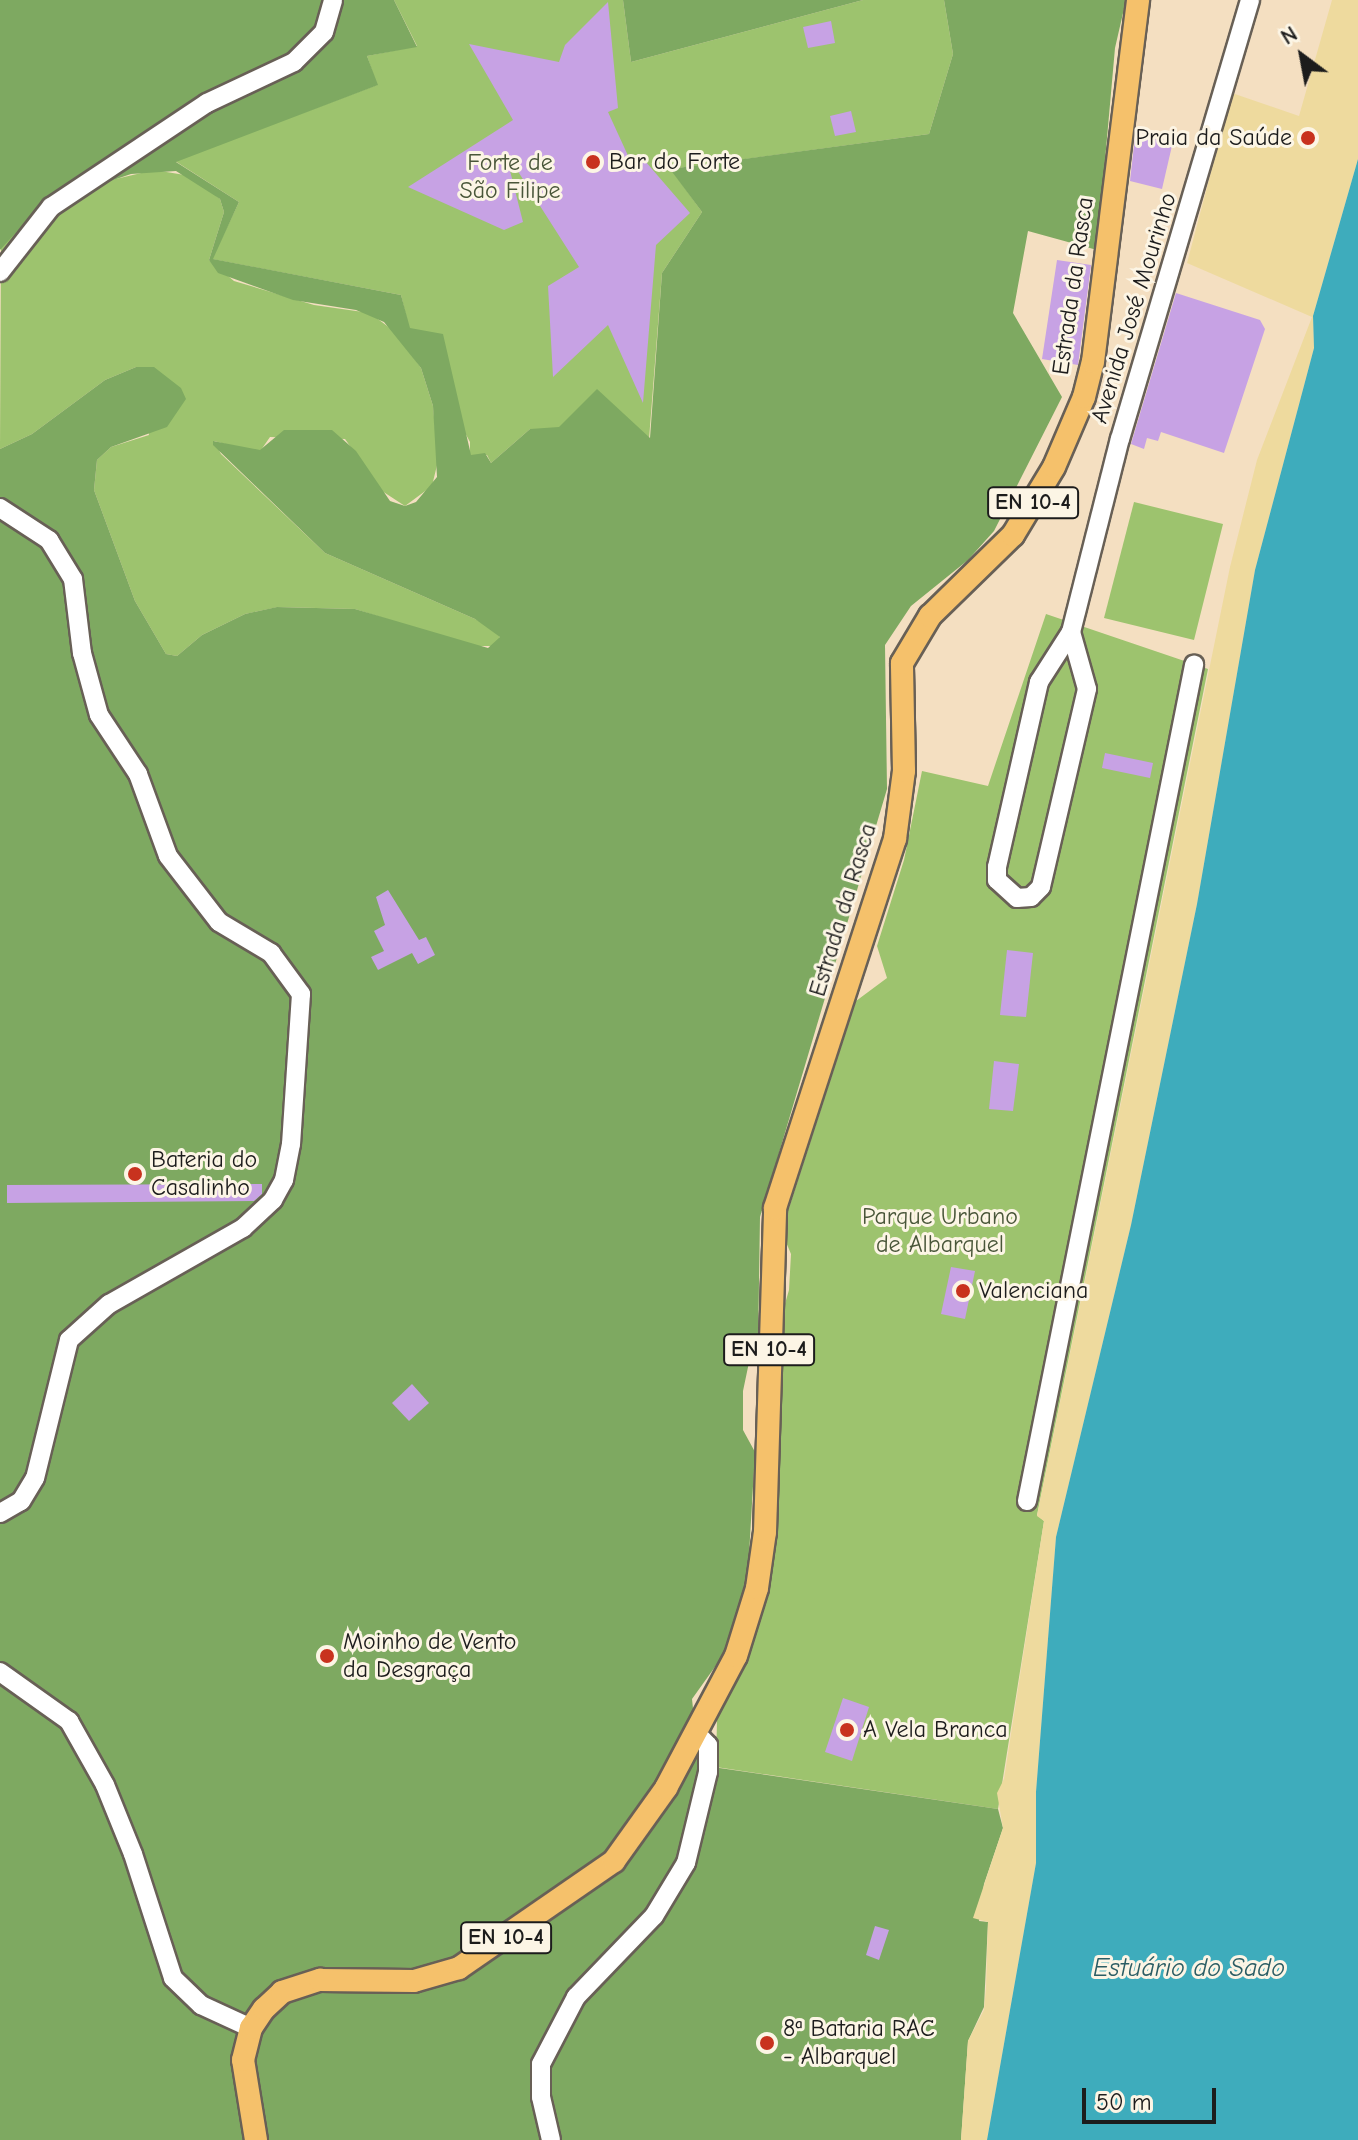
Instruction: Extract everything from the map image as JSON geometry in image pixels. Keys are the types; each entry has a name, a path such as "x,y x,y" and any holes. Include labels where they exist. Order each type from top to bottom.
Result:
{"main road":[{"name":"Estrada da Rasca","path":"697,1734 736,1656 757,1588 765,1520 775,1208 895,839 904,771 902,663 930,616 1013,535 1054,467 1084,397 1093,362 1138,0"},
{"name":"EN 10-4","path":"251,2028 282,1992 299,1986 433,1977 489,1950 614,1861 697,1734"},
{"path":"251,2028 243,2060 256,2140"}],"street":[{"path":"0,272 51,207 207,103 294,62 324,32 333,0"},
{"name":"Avenida José Mourinho","path":"1071,632 1087,689 1041,887 1031,897 1017,898 1004,892 997,867 1039,682 1071,632 1120,439 1250,0"},
{"path":"0,508 49,540 73,579 82,653 99,715 138,774 168,856 219,922 271,953 301,994 291,1144 284,1180 273,1200 243,1228 109,1304 69,1340 35,1478 21,1501 0,1513"},
{"path":"1027,1501 1194,665"},
{"path":"0,1672 69,1721 105,1785 133,1854 173,1978 201,2005 251,2028"},
{"path":"551,2140 541,2097 541,2064 576,1997 654,1916 686,1863 708,1772 708,1745 697,1734"}],"green space":[{"path":"0,0 394,0 417,47 367,56 378,85 176,162 239,202 213,259 401,295 410,328 443,334 471,455 485,453 491,463 530,429 559,427 597,389 650,438 662,273 702,212 670,169 929,134 953,54 944,0 1126,0 1115,48 1097,250 1028,231 1013,313 1062,397 994,531 968,560 911,606 885,645 887,789 760,1217 758,1347 752,1348 743,1391 743,1430 755,1452 747,1589 727,1650 692,1699 699,1765 998,1809 1003,1828 984,1884 979,1921 988,1922 984,2007 968,2041 961,2140 0,2140 0,449 32,434 105,380 136,367 154,367 181,388 186,399 167,427 111,447 97,460 94,490 135,601 166,654 177,656 202,635 245,614 277,607 355,609 488,648 500,637 475,619 325,553 213,445 213,441 260,450 284,430 332,430 356,451 390,501 405,506 416,502 437,477 433,406 421,368 384,322 356,310 293,300 218,273 209,260 224,212 220,199 176,171 131,174 42,204 0,250"},
{"name":"Forte de São Filipe","path":"394,0 623,0 631,62 863,0 944,0 953,54 929,134 671,169 702,212 662,273 649,439 530,429 491,463 487,455 470,455 470,442 409,328 401,295 212,259 239,202 175,161 377,85 367,56 417,46"},
{"path":"623,0 863,0 631,62"},
{"path":"154,170 191,176 220,199 224,212 209,260 234,281 314,305 370,313 395,332 421,368 433,406 438,461 432,486 405,506 382,491 345,439 270,437 261,450 252,451 214,441 221,454 325,553 475,619 495,630 500,637 495,646 472,646 355,609 278,607 245,614 202,635 177,656 166,654 135,601 94,490 97,460 111,447 149,435 136,367 105,380 32,434 0,449 1,246 42,204 86,186"},
{"path":"1134,502 1223,524 1194,640 1104,618"},
{"name":"Parque Urbano de Albarquel","path":"1046,614 1208,669 1037,1515 1044,1521 998,1809 716,1767 717,1720 762,1614 776,1536 780,1321 789,1290 791,1254 783,1235 786,1217 856,1001 887,978 877,946 904,860 922,771 988,786"}],"sand":[{"path":"1332,0 1358,0 1358,159 1313,316 1314,348 1255,570 1197,904 1131,1225 1056,1537 1036,1792 1036,1863 987,2140 961,2140 968,2041 984,2010 986,1988 988,1922 973,1918 1003,1828 997,1793 1004,1779 1044,1521 1037,1516 1230,567 1257,460 1312,317 1187,263 1232,93 1299,116"}],"water":[{"name":"Estuário do Sado","path":"1358,159 1358,2140 987,2140 1036,1863 1036,1792 1056,1537 1131,1225 1197,904 1255,570 1314,348 1313,316"}],"building":[{"path":"608,2 618,108 608,112 630,160 639,154 690,213 656,245 643,403 608,325 553,377 548,286 579,267 505,151 523,222 504,230 408,187 513,120 469,44 559,62 565,45"},
{"path":"831,21 835,43 808,48 803,27"},
{"path":"851,111 856,132 835,136 830,116"},
{"path":"1136,128 1174,137 1162,189 1130,181"},
{"path":"1057,260 1091,265 1078,365 1042,359"},
{"path":"1176,293 1260,320 1265,329 1224,453 1161,432 1158,441 1147,438 1144,449 1131,444"},
{"path":"1105,753 1153,763 1150,778 1102,768"},
{"path":"388,890 419,940 426,937 435,955 418,964 412,953 378,970 371,957 384,951 374,931 385,925 376,897"},
{"path":"1007,950 1033,953 1026,1017 1000,1015"},
{"path":"994,1061 1019,1064 1013,1111 989,1109"},
{"name":"Bateria do Casalinho","path":"262,1184 262,1194 254,1201 7,1203 7,1185"},
{"path":"951,1267 975,1271 965,1319 941,1314"},
{"path":"412,1384 429,1403 409,1421 392,1403"},
{"name":"Moinho de Vento da Desgraça","path":"327,1646 334,1649 337,1656 334,1663 327,1666 320,1663 317,1656 320,1649"},
{"name":"A Vela Branca","path":"843,1698 869,1707 852,1761 825,1752"},
{"path":"875,1926 889,1930 879,1960 866,1955"}],"place":[{"name":"Praia da Saúde","path":"1308,138"},
{"name":"Bar do Forte","path":"593,162"},
{"name":"Bateria do Casalinho","path":"135,1174"},
{"name":"Valenciana","path":"963,1291"},
{"name":"Moinho de Vento da Desgraça","path":"327,1656"},
{"name":"A Vela Branca","path":"847,1730"},
{"name":"8ª Bataria RAC - Albarquel","path":"767,2043"}]}
